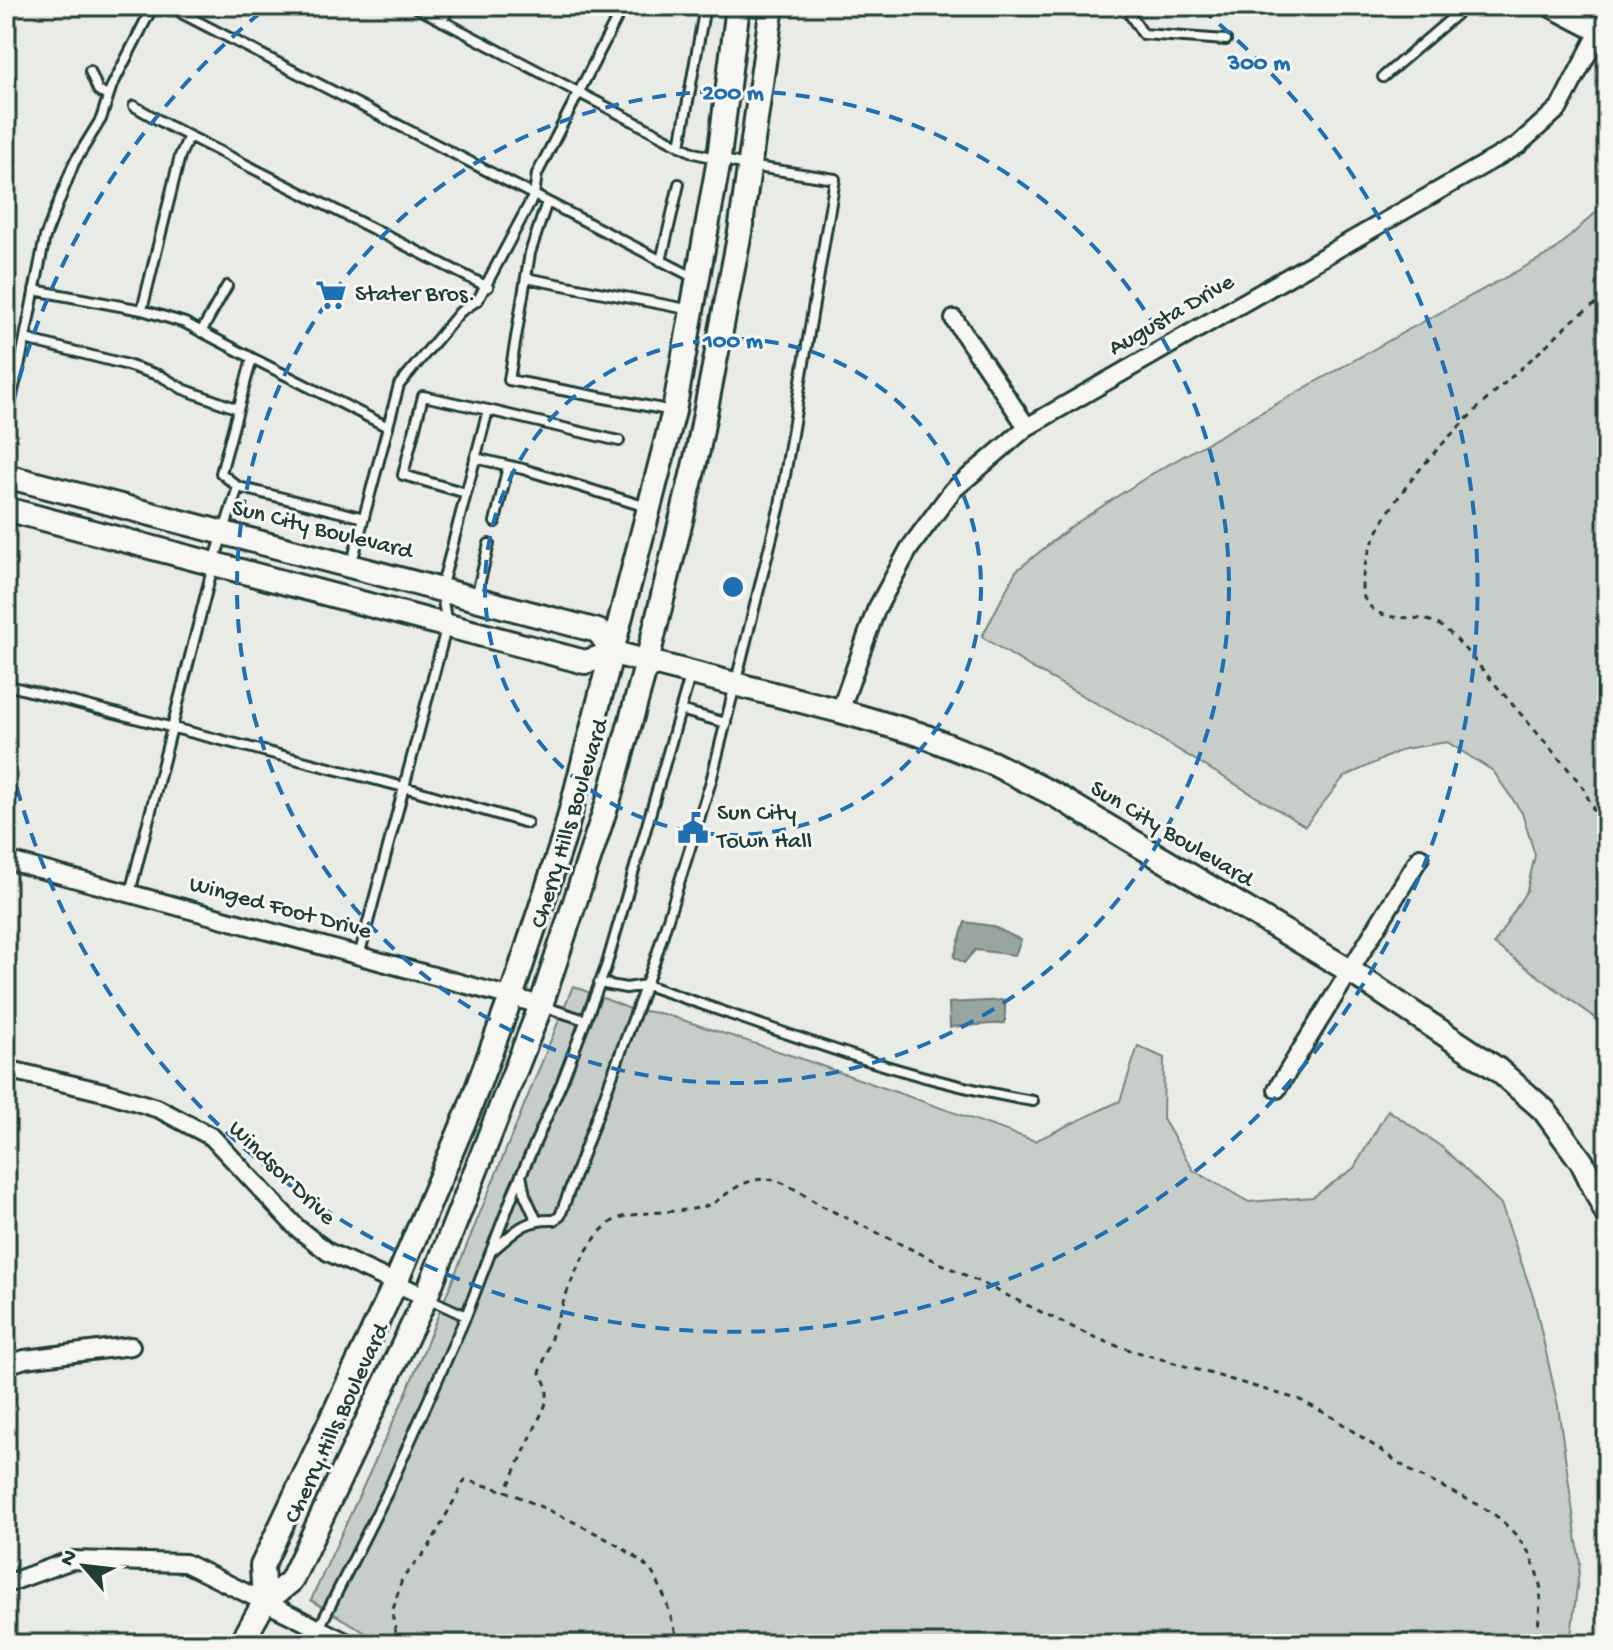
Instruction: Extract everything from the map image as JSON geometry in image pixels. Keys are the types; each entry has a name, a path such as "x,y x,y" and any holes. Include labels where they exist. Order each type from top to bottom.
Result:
{"street":[{"name":"Cherry Hills Boulevard","path":"264,1603 262,1566 396,1282 469,1110 511,997 564,837 614,653 674,411 719,157 738,6"},
{"name":"Cherry Hills Boulevard","path":"241,1644 264,1603 291,1581 426,1297 541,1005 611,792 647,662 698,450 750,166 772,6"},
{"path":"1553,6 1603,32"},
{"name":"Augusta Drive","path":"840,711 876,610 909,549 952,491 1027,427 1518,145 1559,108 1603,32"},
{"path":"954,319 1027,427"},
{"name":"Sun City Boulevard","path":"6,476 598,631 614,653"},
{"name":"Sun City Boulevard","path":"6,509 585,662 614,653 736,684 919,734 992,763 1055,795 1350,971 1497,1069 1544,1110 1582,1162 1607,1214"},
{"path":"1277,1089 1420,857"},
{"name":"Winged Foot Drive","path":"6,860 541,1005"},
{"name":"Windsor Drive","path":"6,1069 108,1093 159,1109 212,1137 297,1228 328,1252 426,1297"},
{"path":"6,1365 25,1359 131,1346"},
{"path":"6,1584 72,1560 185,1563 350,1644"}],"lane":[{"path":"6,420 45,237 74,163 101,119 108,97 153,6"},
{"path":"174,6 183,14 698,280"},
{"path":"414,6 694,153 750,166 835,179 780,505 711,781 646,985 560,1216 554,1220 536,1219 525,1223 493,1250"},
{"path":"442,21 450,6"},
{"path":"351,566 399,385 460,312 478,300 488,287 534,195 537,174 623,6"},
{"path":"680,146 705,6"},
{"path":"1131,6 1131,16 1143,34 1226,40"},
{"path":"1383,77 1466,6"},
{"path":"90,71 98,90 108,97"},
{"path":"134,106 488,287"},
{"path":"142,310 180,156 189,136"},
{"path":"661,261 679,184"},
{"path":"547,202 530,253 509,380 674,411"},
{"path":"526,278 692,310"},
{"path":"201,332 227,286"},
{"path":"34,290 142,310 185,323 388,427"},
{"path":"25,339 124,364 238,409"},
{"path":"252,358 221,473 238,487 364,518"},
{"path":"466,493 403,475 423,396 619,441"},
{"path":"359,956 447,625 441,589 488,410"},
{"path":"475,458 650,508"},
{"path":"495,522 508,466"},
{"path":"130,893 214,562 238,487"},
{"path":"476,597 489,544"},
{"path":"319,1628 387,1493 466,1316 521,1175 562,1082 599,983 691,673"},
{"path":"6,685 404,787 527,823"},
{"path":"680,710 726,723"},
{"path":"599,983 626,988 646,985 908,1074 975,1091 1033,1101"},
{"path":"541,1005 585,1020"},
{"path":"521,1175 525,1195 536,1219"},
{"path":"426,1297 466,1316"}],"path":[{"path":"1607,299 1585,312 1487,399 1406,488 1371,542 1362,581 1365,600 1375,610 1387,616 1429,620 1443,626 1457,640 1581,784 1607,847"},
{"path":"506,1491 545,1406 547,1383 540,1373 570,1283 600,1233 614,1220 709,1206 749,1182 781,1181 794,1186 826,1208 1089,1335 1300,1400 1334,1418 1412,1472 1481,1506 1515,1534 1530,1554 1541,1589 1537,1644"},
{"path":"398,1644 392,1613 402,1579 429,1547 465,1480 506,1491 622,1547 641,1560 654,1575 680,1644"}],"shaded area":[{"path":"1607,202 1607,1033 1593,1016 1494,944 1527,890 1535,855 1522,813 1493,771 1447,742 1404,749 1344,777 1305,826 982,637 1016,571 1072,526 1150,475 1554,251"},
{"path":"965,922 992,926 1021,940 1015,955 975,950 964,963 954,957"},
{"path":"573,986 630,1009 664,1014 799,1058 1035,1141 1120,1101 1138,1046 1164,1058 1163,1119 1193,1170 1249,1202 1313,1197 1354,1168 1388,1110 1443,1148 1501,1204 1534,1299 1558,1406 1580,1563 1570,1644 365,1644 369,1635 311,1600 405,1396"},
{"path":"1005,1000 1005,1023 950,1027 949,1003"}],"place":[{"name":"Stater Bros.","path":"331,295"},
{"name":"Sun City Town Hall","path":"693,828"}]}
